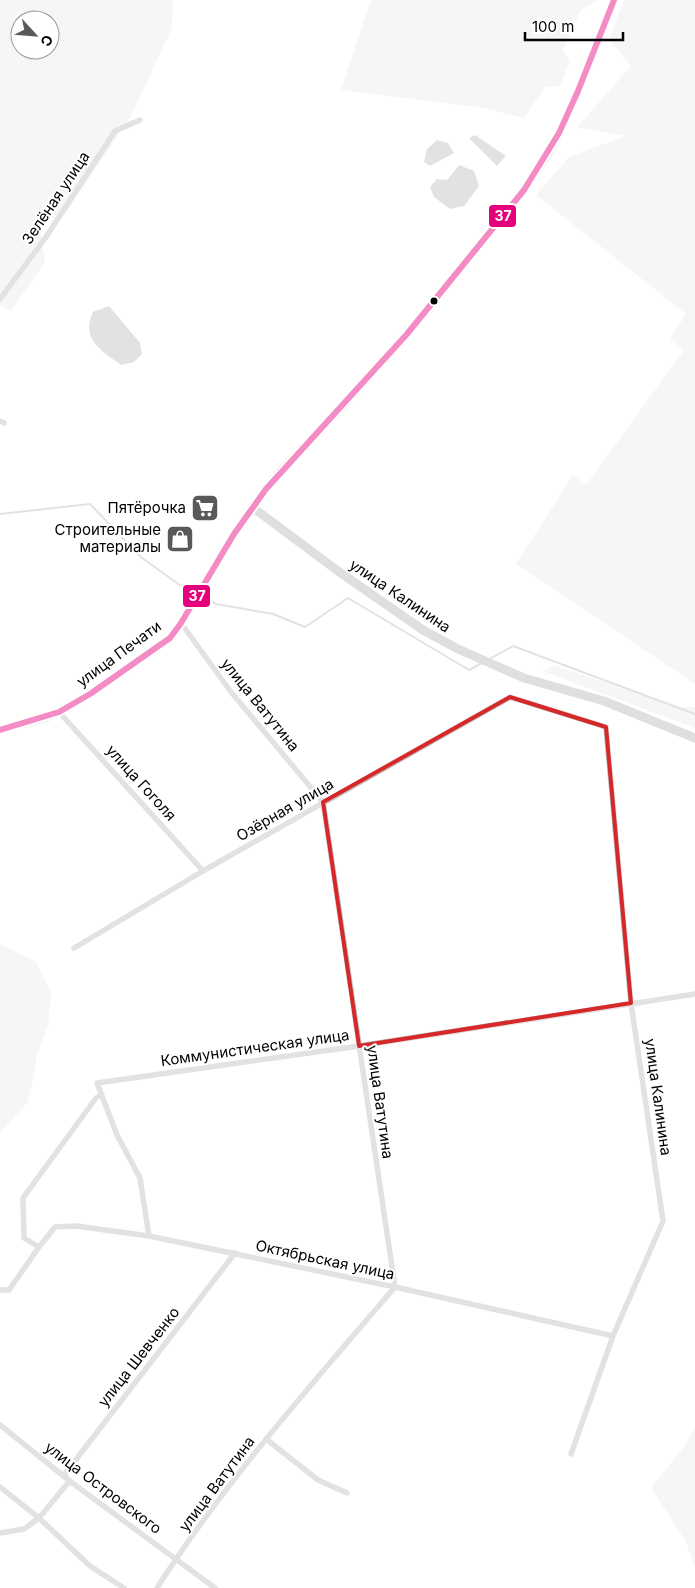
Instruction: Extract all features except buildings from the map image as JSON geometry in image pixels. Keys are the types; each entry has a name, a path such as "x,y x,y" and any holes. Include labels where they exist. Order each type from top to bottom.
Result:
{"street":[{"name":"улица Печати","path":"0,730 59,712 90,694 170,638 252,507 280,472 338,411 425,313 524,190 559,133 578,91 614,0"},
{"name":"Зелёная улица","path":"0,299 46,237 115,131 140,120"},
{"name":"улица Калинина","path":"252,507 338,571 423,630 458,649 524,678 604,701 695,738"},
{"name":"улица Ватутина","path":"157,1588 176,1558 266,1438 395,1287 323,802 231,692 181,623"},
{"name":"улица Калинина","path":"510,697 606,727 631,1003 663,1221 613,1336 571,1454"},
{"name":"Озёрная улица","path":"74,948 203,871 510,697"},
{"name":"улица Гоголя","path":"59,712 203,871"},
{"name":"Коммунистическая улица","path":"101,1095 97,1083 359,1046 695,994"},
{"path":"0,1290 9,1290 39,1247 24,1238 23,1198 96,1098 101,1095 117,1135 140,1178 149,1236"},
{"name":"Октябрьская улица","path":"39,1247 56,1227 76,1226 149,1236 395,1287 613,1336"},
{"name":"улица Шевченко","path":"64,1475 235,1254"},
{"name":"улица Островского","path":"0,1425 71,1482 216,1588"},
{"path":"266,1438 318,1480 347,1493"},
{"path":"0,1533 24,1528 38,1518 67,1484 71,1482"},
{"path":"0,1487 38,1518 90,1566 124,1588"}],"highlighted area":[{"path":"510,697 606,727 631,1003 359,1046 323,802"}],"shaded area":[{"path":"0,0 173,0 172,28 131,116 65,214 39,222 45,262 11,311 0,305"},
{"path":"371,0 597,0 580,11 563,51 570,61 560,86 545,87 524,118 484,108 341,90"},
{"path":"624,0 695,0 695,684 516,564 573,475 586,485 684,350 670,339 686,314 536,195 569,157 625,136 577,127 631,66 609,39"},
{"path":"475,135 506,156 497,166 469,138"},
{"path":"437,140 448,143 454,153 430,166 424,162 427,149"},
{"path":"459,165 474,171 479,186 464,206 450,209 434,197 430,187 437,179 447,180"},
{"path":"109,306 140,343 142,354 134,362 121,365 100,349 92,339 89,327 93,312"},
{"path":"555,666 682,707 695,707 695,728 542,671"},
{"path":"0,944 36,962 51,992 48,1026 37,1054 27,1103 0,1133"},
{"path":"695,1427 695,1567 685,1540 651,1488 686,1444"}],"waterway":[{"path":"0,514 90,504 142,558 196,594"},
{"path":"201,596 216,604 273,614 305,627 348,598 469,670 482,663"},
{"path":"488,660 513,646 695,714"}],"transit line":[{"name":"37","path":"0,730 59,712 90,694 170,638 181,623 234,534 266,489 407,334 524,190 559,133 578,91 614,0"}],"place":[{"name":"Пятёрочка","path":"205,508"},
{"name":"Строительные материалы","path":"180,539"}]}
